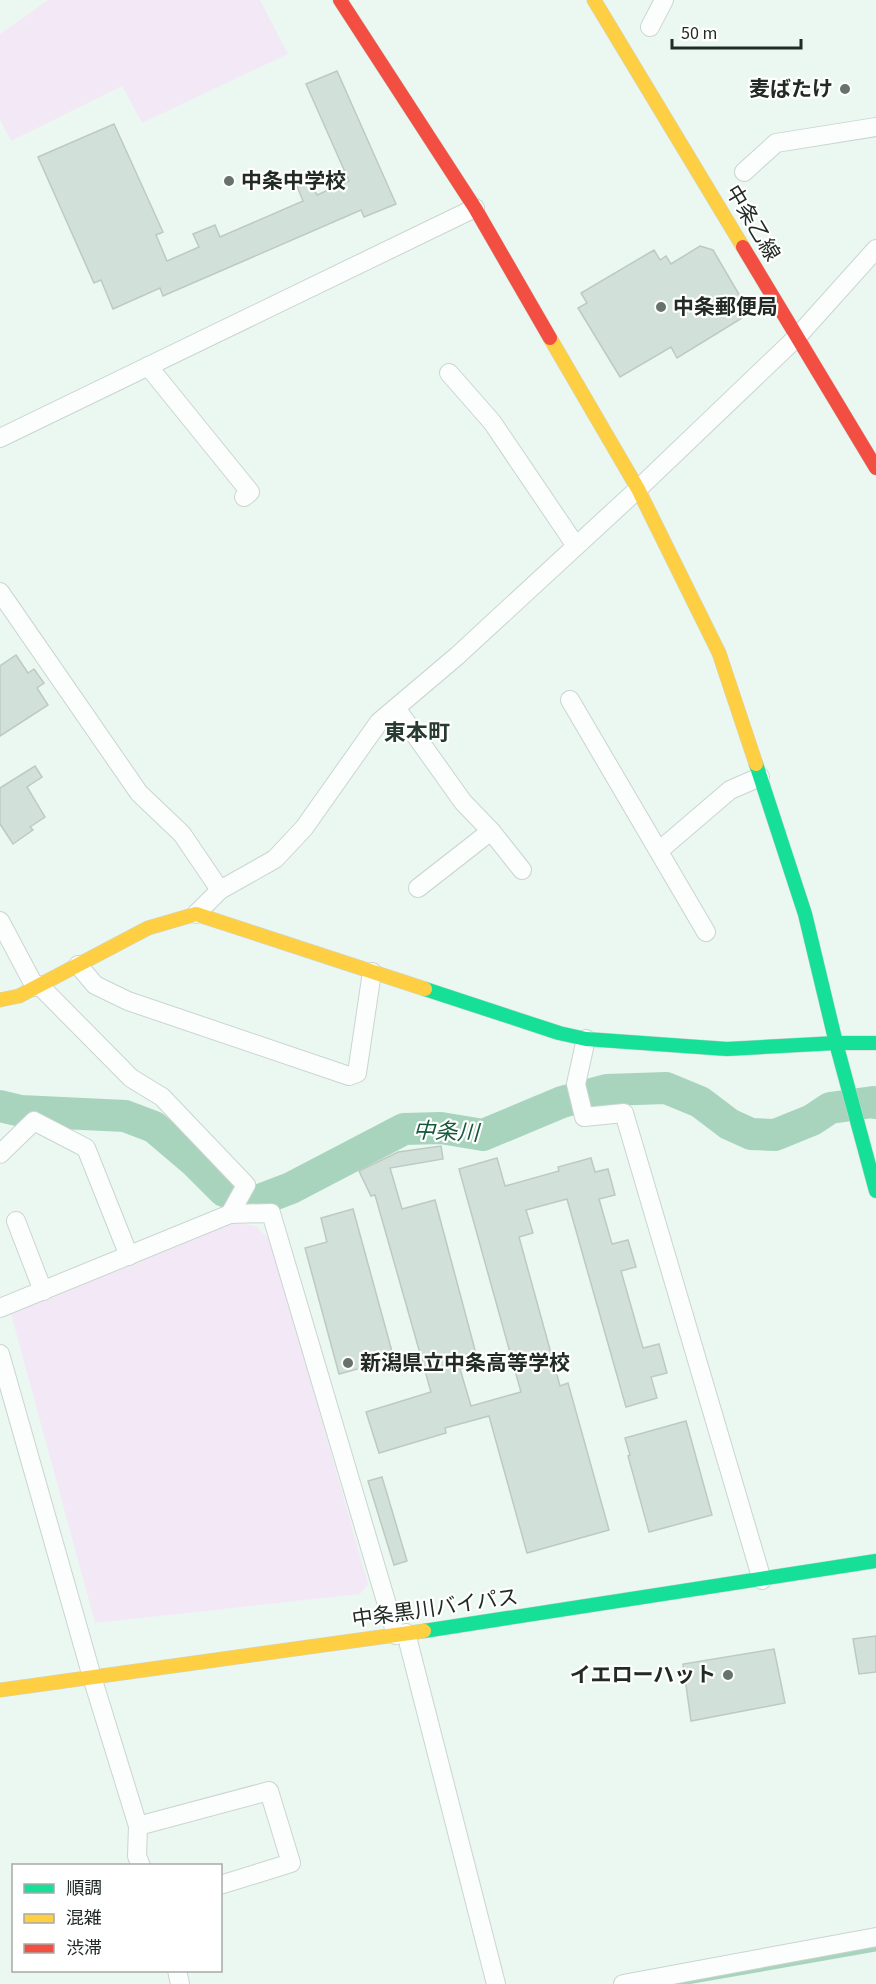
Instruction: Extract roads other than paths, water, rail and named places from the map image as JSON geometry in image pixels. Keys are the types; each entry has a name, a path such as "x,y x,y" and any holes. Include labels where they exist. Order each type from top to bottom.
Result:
{"main road":[{"path":"340,0 475,208 638,489 719,653 805,914 836,1043 876,1191"},
{"name":"中条乙線","path":"594,0 876,468"},
{"path":"0,1000 19,996 148,928 196,914 559,1033 586,1039 727,1049 876,1043"},
{"name":"中条黒川バイパス","path":"0,1690 401,1634 876,1562"}],"street":[{"path":"650,27 664,0"},
{"path":"744,172 776,143 876,127"},
{"path":"0,438 475,208"},
{"path":"196,914 220,890 275,859 304,828 379,722 458,656 638,489 797,337 876,249"},
{"path":"148,366 250,492 244,497"},
{"path":"449,373 492,423 576,546"},
{"path":"0,592 139,793 182,834 220,890"},
{"path":"570,700 706,932"},
{"path":"396,708 463,802 522,870"},
{"path":"660,850 730,790 760,777"},
{"path":"418,888 490,831"},
{"path":"0,921 37,986 131,1078 162,1097 246,1185 230,1214"},
{"path":"78,965 95,985 128,1001 349,1076 357,1073 372,972"},
{"path":"586,1039 576,1084 584,1117 624,1113 762,1580"},
{"path":"0,1154 34,1121 86,1148 129,1256"},
{"path":"0,1308 230,1214 271,1213 401,1634 496,1984"},
{"path":"16,1221 43,1291"},
{"path":"0,1354 92,1677 138,1826 137,1856 140,1864"},
{"path":"138,1826 269,1791 291,1863 222,1884"},
{"path":"623,1984 876,1937"}],"waterway":[{"name":"中条川","path":"0,1106 21,1111 125,1116 154,1127 194,1161 224,1191 257,1201 291,1188 404,1129 441,1128 483,1135 562,1102 607,1090 666,1088 700,1102 729,1124 751,1134 775,1135 812,1120 830,1108 876,1103"},
{"path":"676,1984 876,1949"}],"place":[{"name":"麦ばたけ","path":"845,89"},
{"name":"中条中学校","path":"229,181"},
{"name":"中条郵便局","path":"661,307"},
{"name":"新潟県立中条高等学校","path":"348,1363"},
{"name":"イエローハット","path":"728,1675"}],"district":[{"name":"東本町","path":"417,732"}]}
